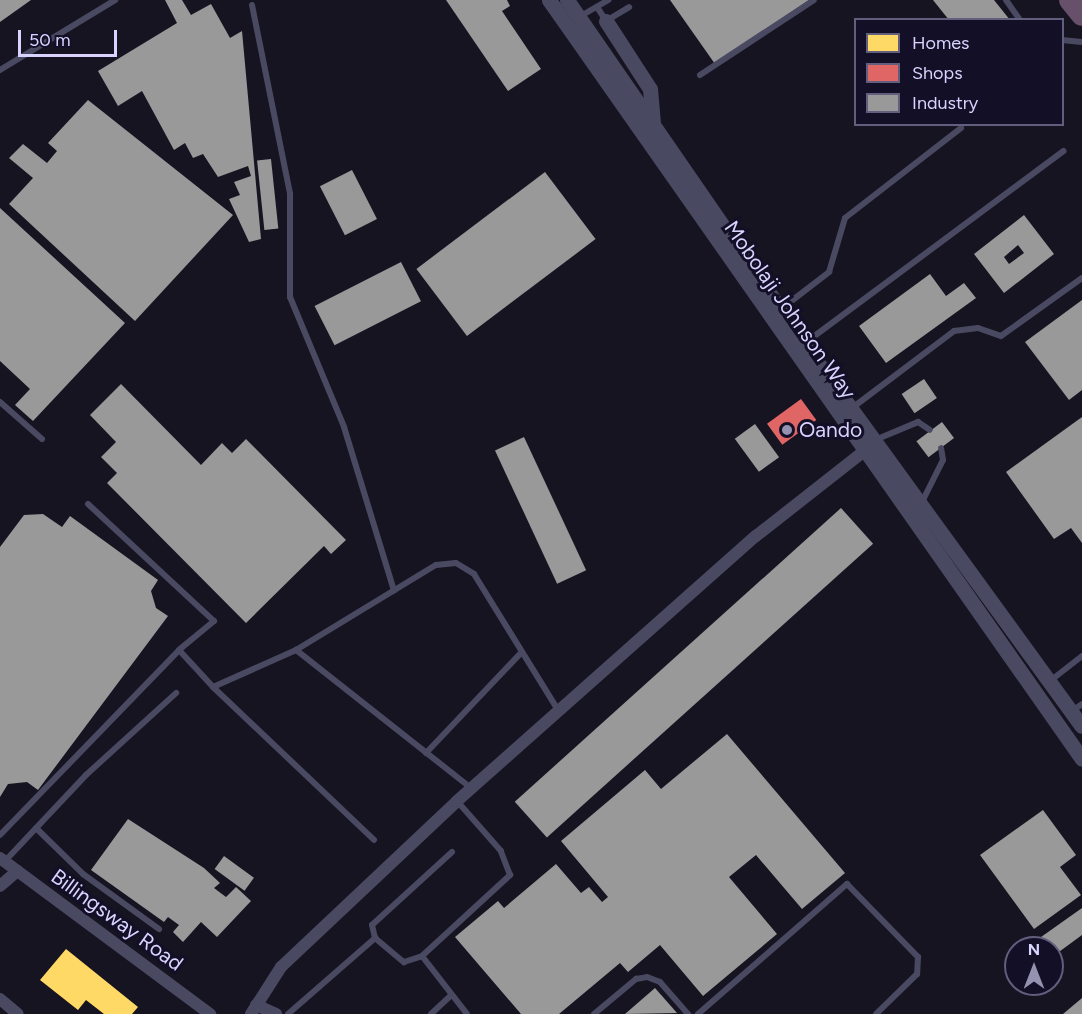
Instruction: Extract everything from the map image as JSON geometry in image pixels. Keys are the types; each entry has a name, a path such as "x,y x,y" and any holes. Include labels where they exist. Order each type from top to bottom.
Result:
{"highway":[{"path":"1070,0 1082,15"}],"street":[{"name":"Mobolaji Johnson Way","path":"549,0 863,452 1082,759"},
{"name":"Mobolaji Johnson Way","path":"567,0 804,344 1050,681 1077,708 1082,726"},
{"path":"606,21 650,89 653,124"},
{"path":"276,1014 254,1010 280,967 558,710 756,536 863,452"},
{"name":"Billingsway Road","path":"2,859 210,1014"},
{"path":"0,886 17,871"},
{"path":"0,999 18,1014"}],"lane":[{"path":"0,70 115,0"},
{"path":"579,17 609,0"},
{"path":"700,75 814,0"},
{"path":"1006,0 1019,18"},
{"path":"252,5 290,194 290,297 344,427 394,591"},
{"path":"597,7 606,21 629,8"},
{"path":"1064,40 1082,42"},
{"path":"780,309 829,272 845,218 961,128"},
{"path":"804,344 1064,150"},
{"path":"852,409 954,331 978,328 1001,336 1082,278"},
{"path":"0,402 42,439"},
{"path":"874,440 906,424 918,422 930,430"},
{"path":"921,504 943,460 941,448"},
{"path":"0,835 179,650 214,621 88,504"},
{"path":"213,687 296,650 444,562 471,570 520,653 558,710"},
{"path":"179,650 213,687 374,840"},
{"path":"296,650 471,788"},
{"path":"426,753 520,653"},
{"path":"1050,681 1082,656"},
{"path":"2,859 176,693"},
{"path":"375,938 404,962 422,956 510,875 501,851 457,801"},
{"path":"36,828 83,874 159,929"},
{"path":"288,1014 375,938 377,917 452,852"},
{"path":"698,1014 847,884 918,957 917,974 876,1014"},
{"path":"422,956 450,996 467,1014"},
{"path":"594,1014 647,977 660,982 688,1014"},
{"path":"430,1014 450,996"}],"building: Homes":[{"path":"66,949 138,1007 132,1014 104,1014 86,1000 78,1010 40,980"}],"building: Shops":[{"path":"801,399 816,420 782,445 767,424"}],"building: Industry":[{"path":"0,0 31,0 0,22"},
{"path":"165,0 182,0 191,15 211,4 230,38 242,31 261,239 249,242 229,199 240,195 234,182 251,176 248,166 218,177 203,154 193,158 185,143 174,150 142,91 118,106 98,71 177,23"},
{"path":"446,0 507,0 510,6 502,11 541,69 508,91"},
{"path":"670,0 809,0 715,64"},
{"path":"933,0 994,0 1008,18 947,18"},
{"path":"88,100 233,215 135,321 9,204 33,178 9,158 23,144 47,163 57,151 48,143"},
{"path":"271,159 278,229 264,230 257,160"},
{"path":"352,170 377,219 345,235 320,186"},
{"path":"545,172 596,239 467,336 416,269"},
{"path":"0,208 125,323 33,421 15,405 30,389 0,361"},
{"path":"1024,215 1054,254 1004,293 974,254","holes":["1018,245 1024,253 1009,264 1004,257"]},
{"path":"401,262 421,301 335,345 315,306"},
{"path":"930,274 946,296 964,283 976,298 886,363 859,326"},
{"path":"1082,300 1082,390 1069,400 1025,342"},
{"path":"924,379 937,398 914,413 902,394"},
{"path":"121,384 201,465 222,443 232,453 246,439 346,540 331,554 324,546 246,623 107,483 117,473 101,457 116,442 90,415"},
{"path":"1082,417 1082,543 1071,528 1054,539 1006,472"},
{"path":"942,422 954,438 928,457 916,441"},
{"path":"755,424 779,457 759,472 735,439"},
{"path":"524,437 586,570 557,584 495,451"},
{"path":"841,508 873,544 547,837 515,802"},
{"path":"43,514 62,527 70,516 158,580 151,591 156,608 168,616 38,790 27,782 8,784 0,797 0,547 24,515"},
{"path":"727,734 845,873 802,909 756,855 729,877 777,934 703,996 660,945 628,972 620,963 559,1014 521,1014 455,937 498,901 504,908 556,864 581,893 589,887 602,902 608,897 561,841 645,770 661,789"},
{"path":"1043,810 1076,855 1060,867 1081,895 1034,929 980,855"},
{"path":"128,819 204,868 220,883 214,888 226,897 236,887 251,901 217,937 201,922 183,942 173,932 179,925 168,917 164,922 91,870"},
{"path":"224,856 254,878 245,891 215,869"},
{"path":"1082,908 1082,935 1064,948 1064,936 1042,936"},
{"path":"655,988 677,1013 625,1014"},
{"path":"1082,998 1082,1014 1063,1014"}],"place":[{"name":"Oando","path":"787,430"}]}
